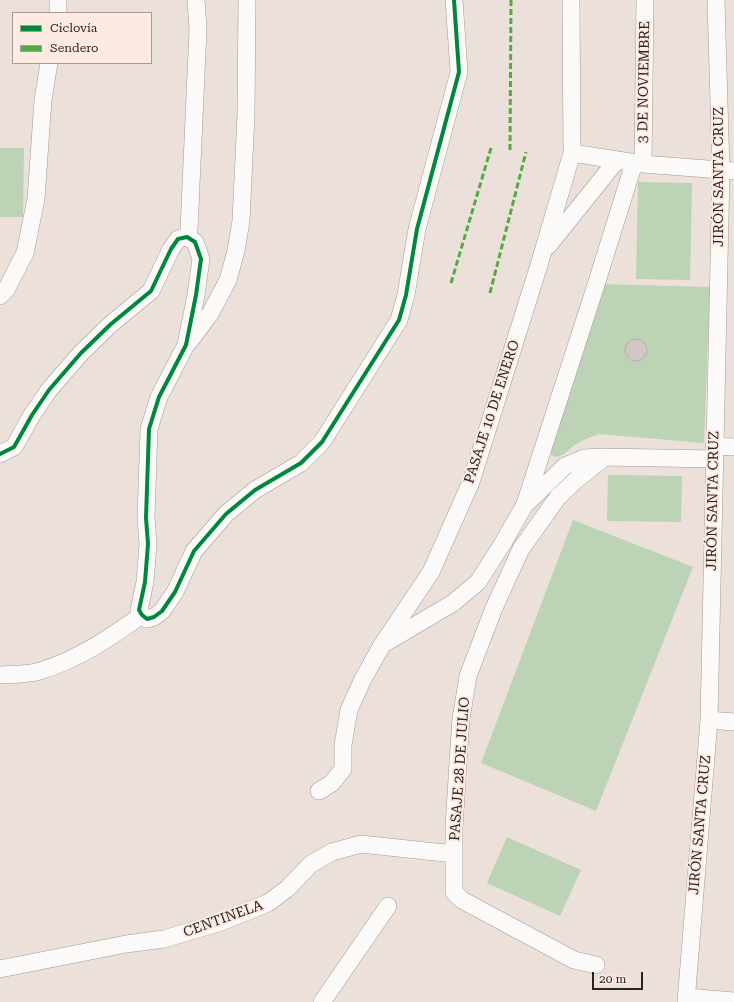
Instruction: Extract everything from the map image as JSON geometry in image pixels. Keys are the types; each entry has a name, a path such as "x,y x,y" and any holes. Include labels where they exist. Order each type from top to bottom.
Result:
{"street":[{"path":"58,0 58,12"},
{"path":"187,237 190,230 198,29 196,0"},
{"path":"247,0 246,114 241,221 236,252 228,280 210,314 186,345 159,397 149,429 146,518 148,544 145,582 139,610 147,619 154,618 162,611 175,592 194,551 226,514 255,490 301,463 322,442 399,320 406,295 417,228 458,72 454,0"},
{"name":"PASAJE 10 DE ENERO","path":"320,791 332,783 343,769 343,745 349,710 363,679 382,645 431,572 471,482 543,253 572,154 571,0"},
{"name":"3 DE NOVIEMBRE","path":"524,506 593,296 639,164 645,0"},
{"name":"JIRÓN SANTA CRUZ","path":"686,999 709,720 714,453 727,171 716,0"},
{"path":"0,296 6,290 25,253 36,199 43,100 49,64"},
{"path":"572,154 639,164 727,171"},
{"path":"543,253 618,160"},
{"path":"0,454 14,447 32,415 49,390 81,353 111,324 151,291 171,249 178,239 187,237 195,242 201,259 196,295 186,345"},
{"path":"382,645 453,603 478,582 524,506 565,466 584,458 714,453 734,447"},
{"name":"PASAJE 28 DE JULIO","path":"596,965 574,960 462,900 454,892 454,854 461,719 468,676 494,608 521,550 558,497 576,480 605,457"},
{"path":"0,675 38,672 86,653 108,640 142,615"},
{"path":"709,720 734,722"},
{"name":"CENTINELA","path":"0,969 126,944 164,939 221,922 268,903 288,888 311,864 332,852 361,844 454,854"},
{"path":"322,1002 388,906"},
{"path":"686,999 734,1001"}],"green space":[{"path":"0,148 24,148 23,217 0,217"},
{"path":"638,182 692,183 690,280 636,279"},
{"path":"600,284 710,287 704,443 599,434 576,444 558,457 551,455 549,452 548,450"},
{"path":"608,475 682,476 681,522 607,521"},
{"path":"573,520 693,567 596,811 481,763"},
{"path":"507,837 581,870 560,916 487,883"}],"building":[{"path":"636,339 644,342 647,350 644,358 636,361 628,358 625,350 628,342"}],"marked path":[{"path":"510,150 511,0"},
{"path":"451,283 491,148"},
{"path":"490,293 526,152"}],"cycle path":[{"path":"0,454 14,447 32,415 49,390 81,353 111,324 151,291 171,249 178,239 187,237 195,242 201,259 196,295 186,345 159,397 149,429 146,518 148,544 145,582 139,610 147,619 154,617 162,611 175,592 194,551 226,514 255,490 301,463 322,442 399,320 406,295 417,229 459,72 454,0"}]}
